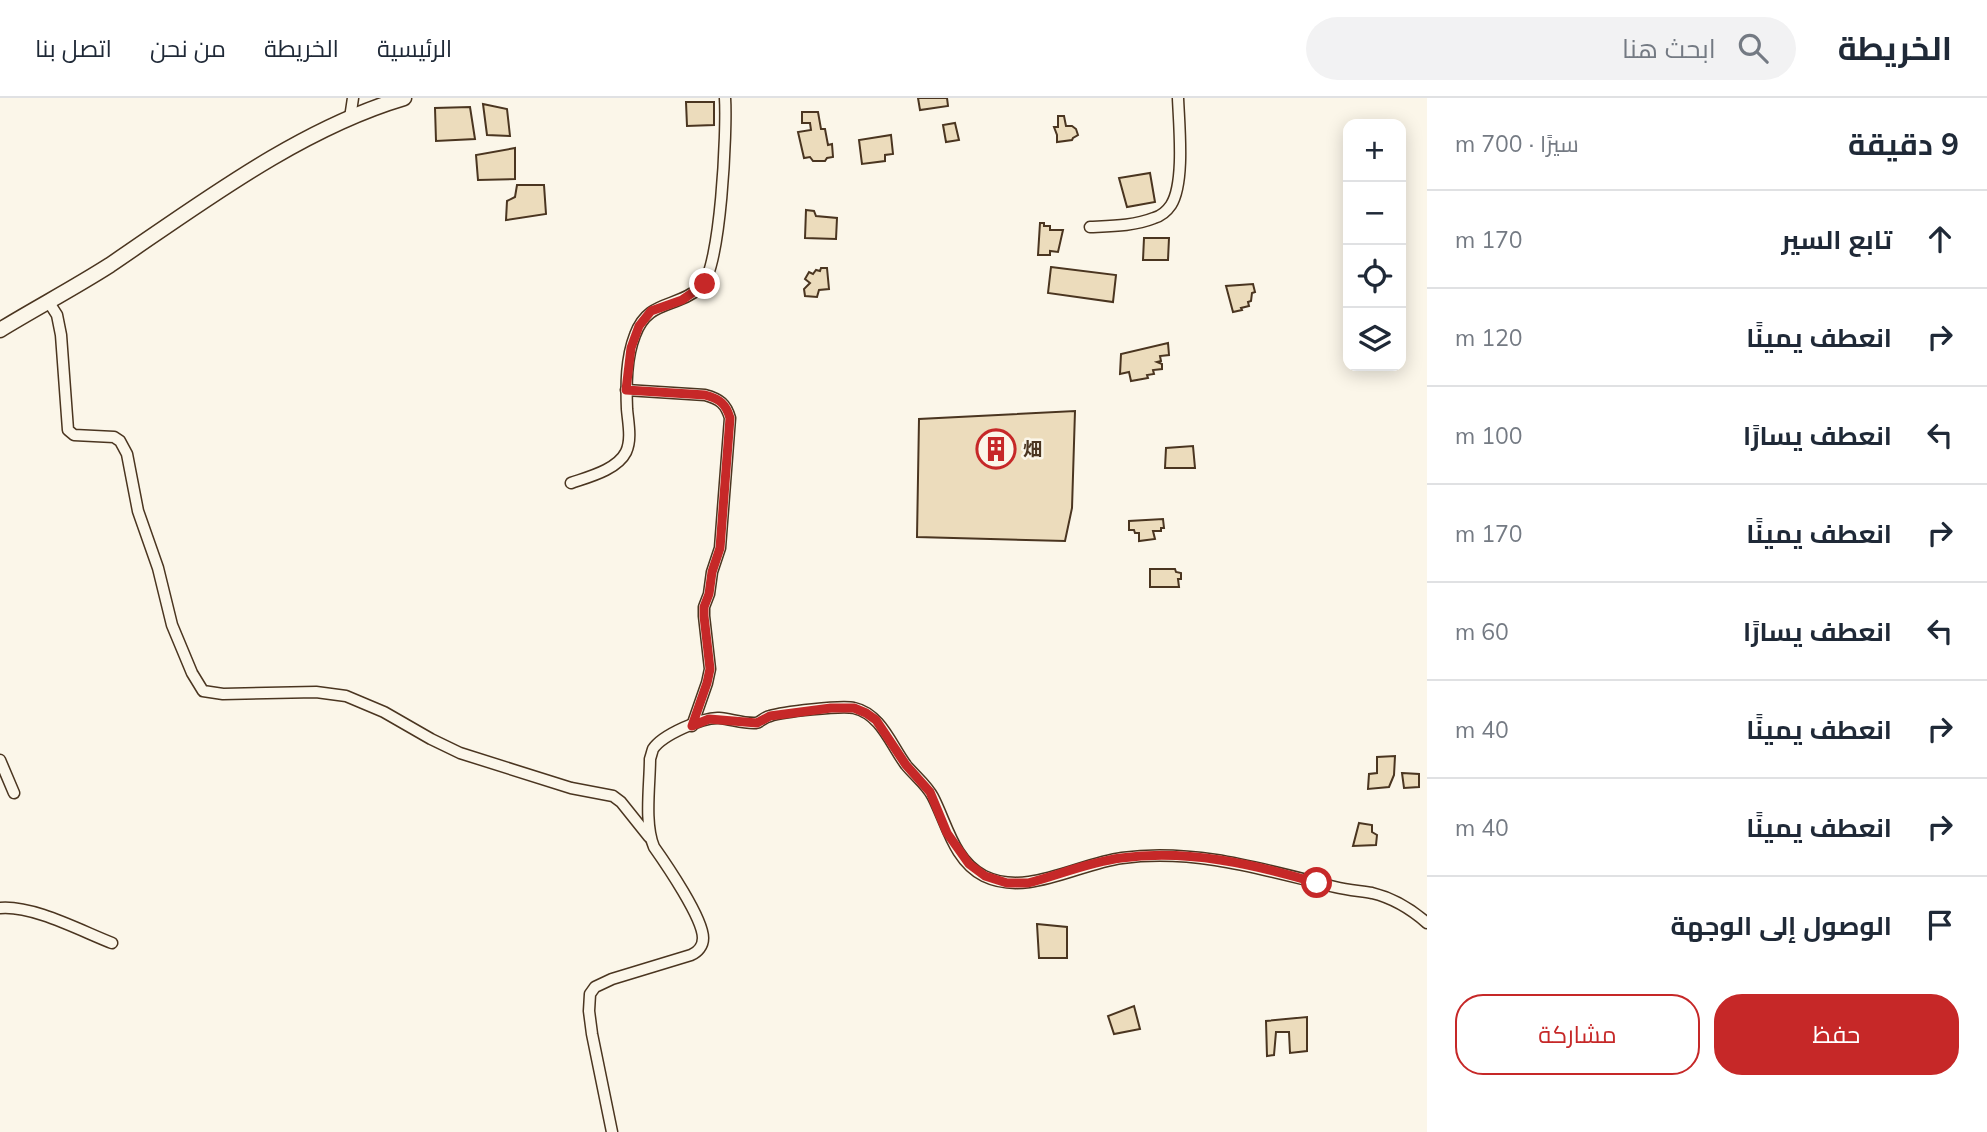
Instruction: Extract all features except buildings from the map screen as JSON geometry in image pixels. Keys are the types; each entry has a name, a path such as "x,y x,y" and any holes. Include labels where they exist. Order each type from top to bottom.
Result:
{"street":[{"path":"350,118 354,98"},
{"path":"0,330 106,268 195,207 286,150 350,118 404,98"},
{"path":"571,483 609,467 620,460 626,451 626,390 631,348 639,326 651,311 682,300 700,288 705,284 711,269 718,226 725,98"},
{"path":"1090,227 1139,223 1160,215 1170,207 1178,176 1178,98"},
{"path":"48,301 57,315 61,335 68,430 74,435 114,437 124,447 132,472 140,518 158,568 172,625 192,673 203,691 216,694 316,692 346,696 384,712 460,753 571,788 609,794 621,802 651,840 689,903 701,930 702,946 691,956 612,979 595,987 590,994 592,1034 612,1132"},
{"path":"626,390 705,395 724,403 730,418 720,548 704,607 710,669 692,726"},
{"path":"651,840 650,759 653,750 669,737 709,719 757,723 770,716 831,708 854,708 876,720 906,765 930,792 947,833 959,852 976,871 985,876 1015,884 1028,883 1119,858 1148,855 1201,857 1235,862 1384,897 1412,911 1427,923"},
{"path":"0,760 14,793"},
{"path":"0,908 30,911 112,943"}],"place":[{"name":"畑","path":"996,449"}],"route":[{"path":"705,284 682,300 651,311 639,326 631,348 626,390 705,395 724,403 730,418 720,548 704,607 710,669 692,726 700,721 718,718 757,723 770,716 841,707 866,713 876,720 906,765 930,792 947,833 959,852 976,871 1000,881 1028,883 1119,858 1148,855 1201,857 1235,862 1317,883"}]}
